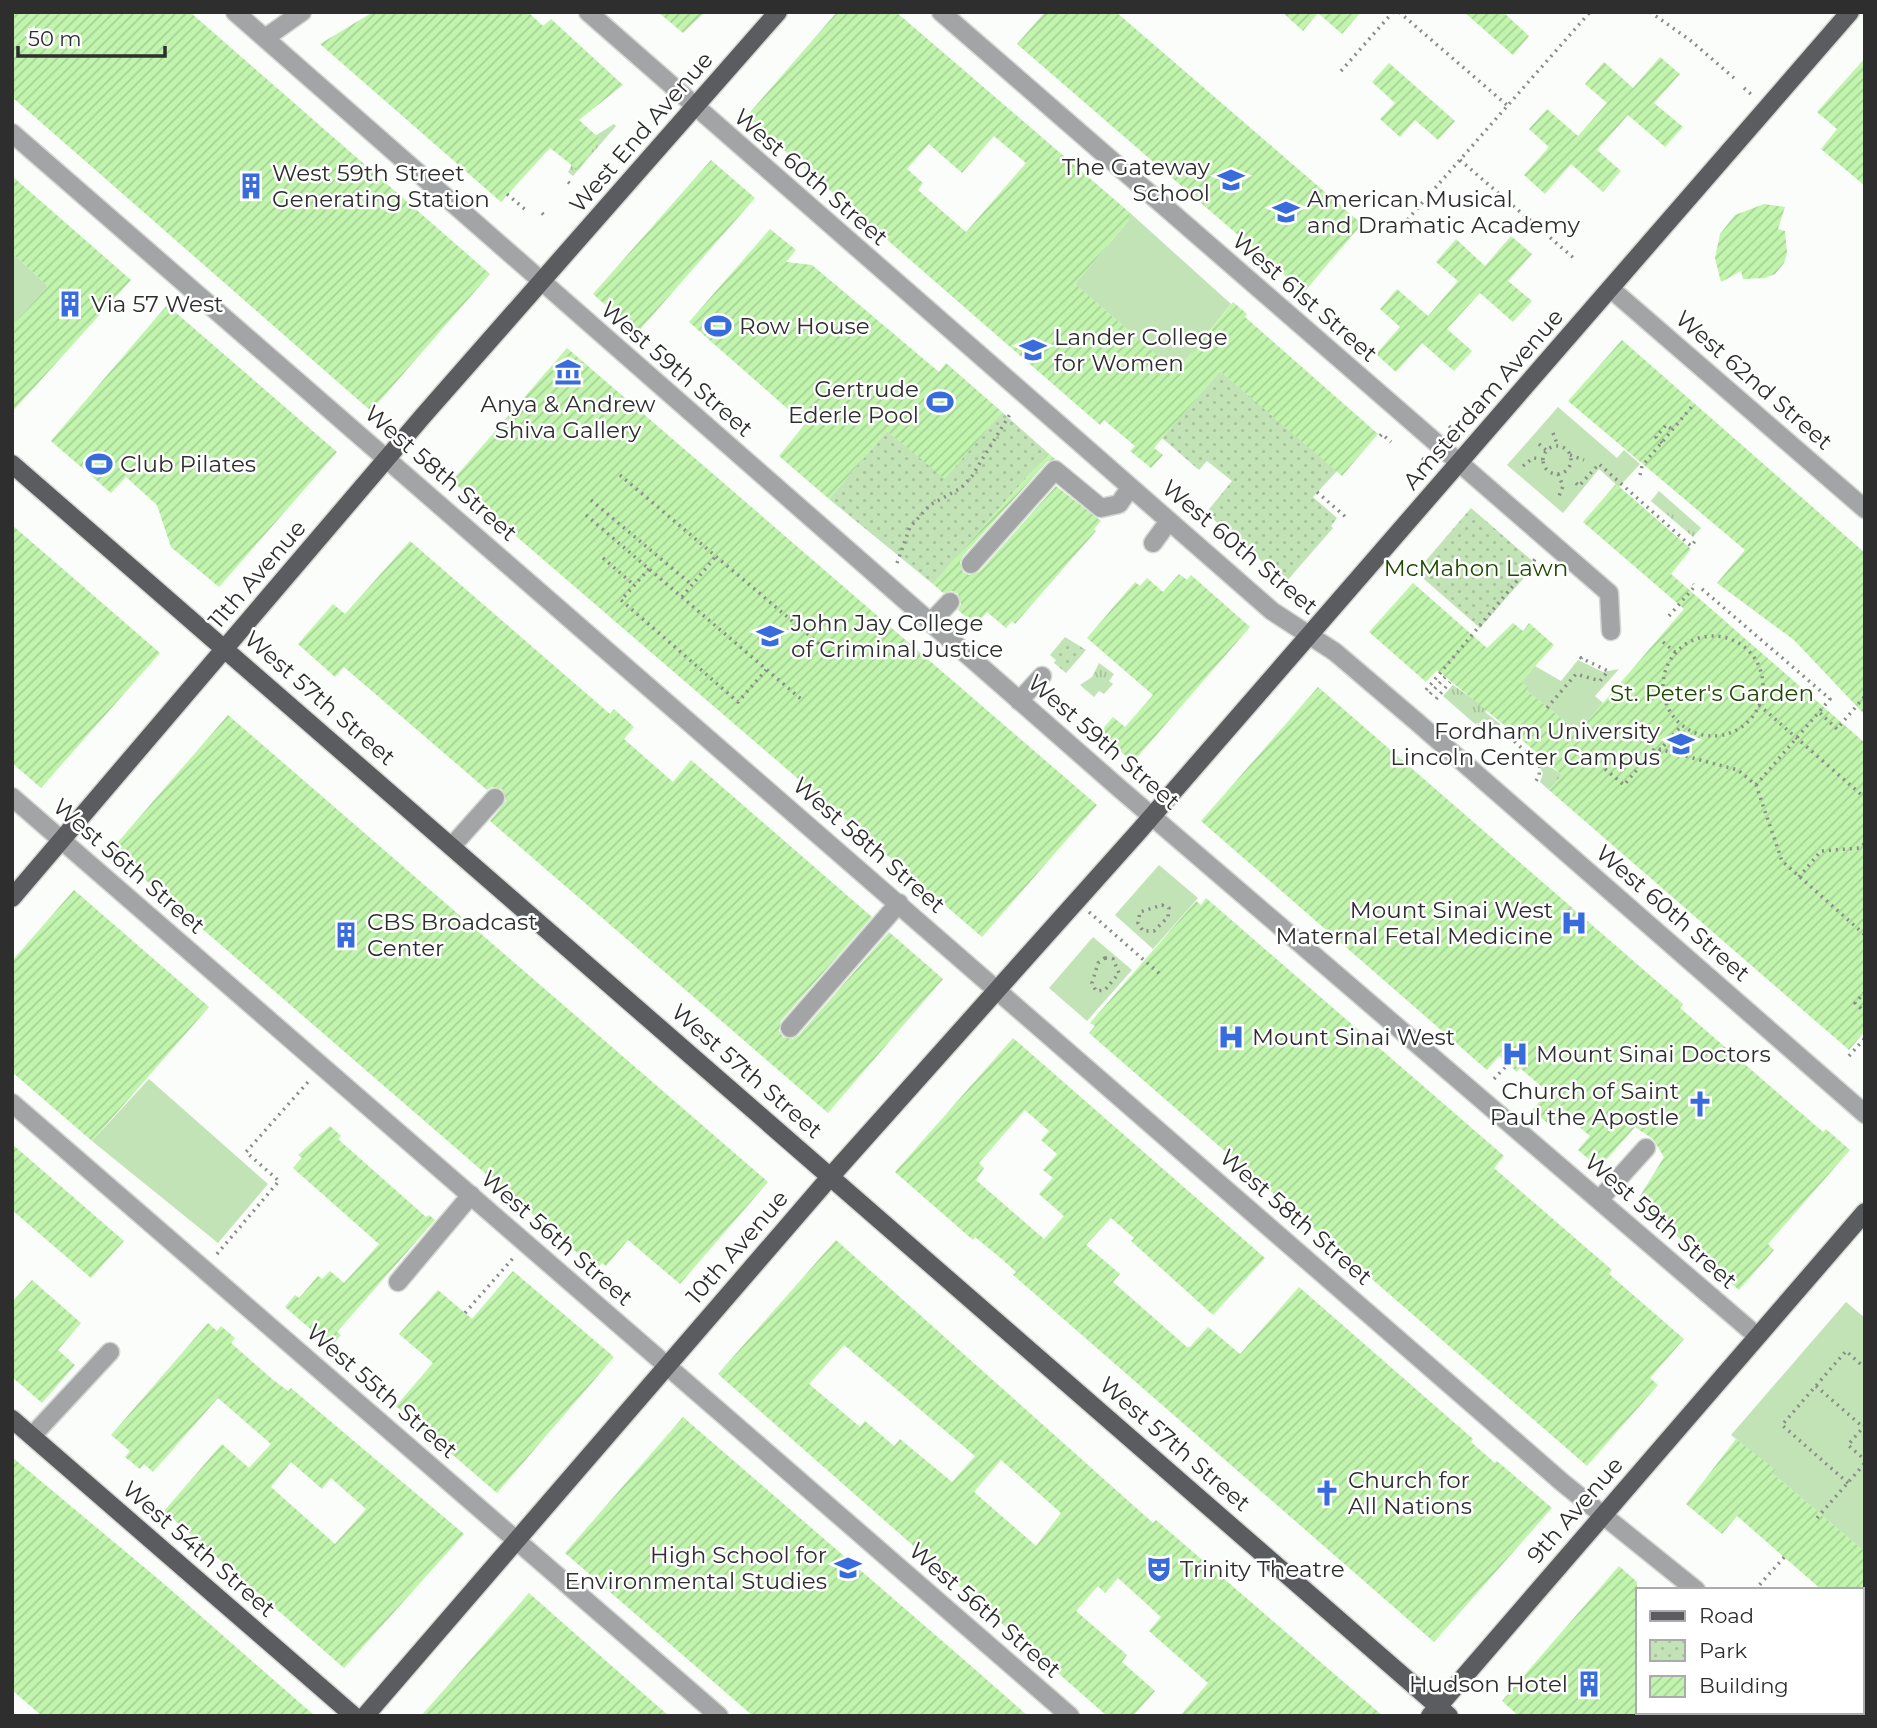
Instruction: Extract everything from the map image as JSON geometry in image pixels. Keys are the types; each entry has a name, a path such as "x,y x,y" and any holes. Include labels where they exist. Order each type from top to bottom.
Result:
{"main road":[{"name":"West End Avenue","path":"542,284 778,12"},
{"name":"Amsterdam Avenue","path":"1152,816 1850,12"},
{"name":"11th Avenue","path":"12,898 542,284"},
{"name":"West 57th Street","path":"12,464 831,1176 1439,1712"},
{"name":"10th Avenue","path":"365,1716 831,1176 1152,816"},
{"name":"9th Avenue","path":"1439,1712 1865,1212"},
{"name":"West 54th Street","path":"12,1419 354,1716"}],"street":[{"name":"West 59th Street","path":"235,12 1019,701 1757,1336"},
{"path":"265,38 302,12"},
{"name":"West 60th Street","path":"588,12 694,108 1272,611 1335,652 1865,1114"},
{"name":"West 61st Street","path":"941,12 1609,593 1611,631"},
{"name":"West 58th Street","path":"12,133 1563,1483 1605,1514 1694,1588"},
{"name":"West 62nd Street","path":"1611,289 1865,509"},
{"path":"971,564 1055,470 1101,508 1119,504 1130,488"},
{"path":"1153,543 1168,521"},
{"path":"930,623 950,603"},
{"path":"1019,701 1042,677"},
{"name":"West 56th Street","path":"12,797 1070,1716"},
{"path":"452,846 495,798"},
{"path":"789,1028 899,903"},
{"name":"West 55th Street","path":"12,1103 719,1716"},
{"path":"1599,1200 1646,1149"},
{"path":"398,1282 471,1195"},
{"path":"32,1436 110,1352"}],"path":[{"path":"1342,71 1393,12"},
{"path":"1399,12 1508,106"},
{"path":"1387,224 1407,220 1590,12"},
{"path":"1650,12 1690,40 1734,78"},
{"path":"1744,88 1756,98"},
{"path":"1460,160 1576,260"},
{"path":"568,182 573,186"},
{"path":"507,194 528,212"},
{"path":"542,213 546,217"},
{"path":"1640,475 1642,467 1695,404"},
{"path":"897,563 911,527 929,505 961,488 972,476 1012,411"},
{"path":"1662,443 1656,437 1666,425 1672,430"},
{"path":"1449,426 1461,436"},
{"path":"1553,433 1558,446"},
{"path":"1380,436 1382,434 1391,442"},
{"path":"1539,444 1547,451"},
{"path":"1558,446 1567,448 1570,455 1567,467 1558,474 1545,472 1543,459 1547,451 1558,446"},
{"path":"1570,455 1584,460"},
{"path":"1422,458 1435,470"},
{"path":"1523,466 1533,458 1543,459"},
{"path":"1576,483 1579,486 1598,464 1691,546 1696,540"},
{"path":"1567,467 1571,471"},
{"path":"1613,477 1618,473"},
{"path":"1558,474 1563,491 1559,496"},
{"path":"620,475 837,659"},
{"path":"1317,492 1348,519"},
{"path":"1642,503 1647,497"},
{"path":"591,500 692,585"},
{"path":"1328,510 1332,506"},
{"path":"586,516 801,699"},
{"path":"682,597 717,556"},
{"path":"1426,690 1537,557"},
{"path":"603,558 634,585"},
{"path":"649,569 621,600 738,702 767,670"},
{"path":"1669,617 1695,586 1693,584"},
{"path":"1702,589 1830,699 1756,785"},
{"path":"1298,599 1315,607"},
{"path":"1702,637 1726,638 1741,644 1752,655 1762,677 1759,705 1748,721 1727,733 1703,735 1682,725 1667,706 1663,691 1664,674 1675,652 1702,637"},
{"path":"1663,642 1675,652"},
{"path":"1547,708 1576,674 1600,681 1608,671 1581,659 1584,654"},
{"path":"1430,694 1444,678"},
{"path":"1436,699 1450,682"},
{"path":"1819,712 1838,729 1865,696"},
{"path":"1759,705 1865,798"},
{"path":"1473,731 1481,724 1489,724 1540,766 1539,776 1534,784"},
{"path":"1659,751 1682,725"},
{"path":"1605,769 1624,785 1655,748 1738,770 1756,785 1782,861 1865,935"},
{"path":"1799,877 1821,851 1860,848 1865,844"},
{"path":"1077,902 1161,975"},
{"path":"1152,906 1169,908 1168,917 1159,928 1143,931 1138,923 1140,912 1152,906"},
{"path":"1105,958 1113,959 1119,967 1118,978 1105,990 1096,990 1092,984 1098,963 1105,958"},
{"path":"1865,992 1855,1003 1865,1012"},
{"path":"1849,1056 1865,1038"},
{"path":"1494,1079 1508,1064"},
{"path":"217,1254 279,1181 246,1152 308,1082"},
{"path":"465,1313 506,1263"},
{"path":"1848,1483 1782,1425 1846,1351 1865,1367"},
{"path":"1816,1386 1864,1426 1847,1445 1865,1462 1817,1518"},
{"path":"1757,1588 1786,1555"}],"green space":[{"path":"614,124 616,126 573,176 568,172 584,143"},
{"path":"1129,212 1231,304 1176,372 1075,284 1129,220"},
{"path":"12,253 48,286 13,324 12,323"},
{"path":"1220,371 1337,471 1313,497 1337,518 1331,526 1333,528 1286,582 1206,513 1232,481 1207,461 1199,470 1162,438"},
{"path":"1558,407 1617,458 1624,450 1640,464 1619,487 1599,469 1563,513 1507,465"},
{"path":"1002,412 1048,453 933,584 829,499 887,431 945,478"},
{"path":"1659,491 1701,528 1693,537 1651,501"},
{"name":"McMahon Lawn","path":"1471,508 1536,564 1480,628 1416,572"},
{"path":"1065,637 1086,650 1066,673 1054,663 1056,660 1050,655"},
{"path":"1578,660 1603,672 1619,669 1595,696 1603,703 1578,732 1526,690 1527,687 1521,682 1535,666 1561,681"},
{"path":"1099,663 1114,674 1109,681 1113,684 1104,694 1099,691 1094,697 1080,685 1092,677"},
{"path":"1453,685 1487,709 1485,712 1500,724 1498,727 1487,721 1475,724 1443,696"},
{"path":"1537,757 1562,775 1549,790 1540,782 1543,773 1535,759"},
{"path":"1159,865 1198,898 1153,949 1115,915"},
{"path":"1093,937 1132,970 1087,1021 1049,988"},
{"path":"149,1079 268,1184 218,1243 92,1141"},
{"path":"1846,1302 1865,1318 1865,1552 1772,1473 1774,1469 1731,1435"}],"building":[{"name":"West 59th Street Generating Station","path":"12,12 190,12 490,274 371,411 12,97"},
{"path":"373,12 528,12 543,26 551,19 623,85 579,120 600,139 578,170 550,148 501,202 320,44"},
{"path":"658,12 705,12 683,33"},
{"path":"837,12 896,12 1129,212 1129,220 1075,284 1176,372 1233,302 1247,314 1245,317 1378,434 1342,476 1220,371 1154,448 1163,455 1151,468 1130,451 1135,446 1104,420 1100,425 746,117","holes":["994,136 1026,163 966,232 918,190 923,183 907,169 929,144 962,173"]},
{"path":"1045,12 1116,12 1362,224 1304,292 1017,44"},
{"path":"1282,12 1361,12 1342,34 1318,13 1303,31"},
{"path":"1464,12 1503,12 1529,36 1513,55"},
{"path":"1660,57 1680,74 1654,103 1683,127 1665,147 1628,115 1597,150 1621,171 1603,192 1571,164 1545,194 1524,175 1549,147 1529,129 1547,109 1578,136 1607,103 1585,84 1604,62 1633,88"},
{"path":"1865,58 1865,186 1821,149 1837,129 1817,112"},
{"path":"1389,63 1455,121 1438,140 1415,120 1400,137 1380,119 1395,103 1372,82"},
{"path":"711,160 755,198 637,333 593,294"},
{"name":"Via 57 West","path":"12,176 131,280 12,412 12,325 48,286 12,253"},
{"path":"1764,204 1785,207 1778,229 1785,231 1787,253 1784,263 1775,274 1765,278 1743,279 1741,271 1721,282 1715,258 1720,234 1735,215"},
{"path":"770,229 796,250 786,262 812,265 939,372 946,363 1002,412 945,479 887,431 829,499 779,456 805,424 689,322"},
{"path":"1511,236 1532,254 1508,281 1532,301 1513,322 1480,293 1447,329 1472,351 1454,371 1422,343 1396,372 1376,354 1400,327 1380,309 1397,289 1428,316 1458,281 1436,262 1456,239 1485,266"},
{"path":"167,305 337,452 219,587 171,547 157,505 126,477 111,493 51,441"},
{"path":"1622,340 1865,553 1865,715 1794,640 1717,583 1745,550 1568,401"},
{"name":"John Jay College of Criminal Justice","path":"567,348 1097,805 982,937 452,481"},
{"path":"1048,453 1055,459 1047,462 963,556 960,562 963,572 969,575 979,572 1056,486 1101,521 1094,529 1096,531 1015,624 1012,621 1006,628 987,612 976,625 958,610 961,604 958,594 952,591 943,593 933,584"},
{"name":"Fordham University Lincoln Center Campus","path":"1616,484 1691,549 1671,574 1865,743 1865,1031 1849,1050 1549,790 1562,775 1514,733 1437,670 1426,682 1369,632 1413,583 1487,648 1513,623 1523,631 1529,623 1554,645 1521,682 1528,687 1526,690 1578,732 1684,609 1583,522"},
{"path":"12,525 160,653 41,788 12,763"},
{"path":"410,541 610,714 614,709 634,727 624,739 673,782 691,760 872,917 781,1021 779,1031 783,1037 793,1039 799,1035 889,932 943,979 828,1113 490,821 506,801 502,789 492,787 487,790 344,667 335,677 298,644 333,604 345,614"},
{"path":"1179,574 1187,580 1191,575 1250,627 1133,762 1099,733 1113,717 1125,727 1153,695 1087,638 1135,582 1140,586 1147,578 1163,592"},
{"path":"1318,687 1683,1004 1680,1008 1823,1132 1826,1129 1850,1150 1768,1244 1774,1250 1739,1290 1637,1201 1664,1157 1653,1139 1635,1127 1599,1168 1578,1150 1590,1136 1564,1114 1552,1127 1532,1110 1548,1092 1520,1068 1517,1072 1499,1056 1487,1070 1201,821"},
{"name":"CBS Broadcast Center","path":"228,715 768,1182 680,1284 628,1240 606,1266 602,1263 596,1269 111,850"},
{"path":"74,890 209,1007 92,1141 12,1072 12,961"},
{"name":"Mount Sinai West","path":"1206,898 1504,1156 1494,1168 1612,1270 1609,1274 1684,1339 1650,1378 1658,1385 1587,1466 1089,1033 1095,1026 1090,1023 1196,901 1201,905"},
{"path":"1013,1038 1265,1258 1213,1315 1131,1241 1134,1238 1111,1218 1086,1245 1120,1274 1113,1282 1187,1347 1208,1327 1240,1354 1299,1287 1473,1439 1471,1442 1495,1463 1497,1461 1552,1508 1434,1642 1013,1275 1016,1272 1003,1260 975,1237 973,1240 895,1172","holes":["1025,1110 1049,1131 1041,1140 1057,1154 1043,1170 1053,1178 1039,1194 1064,1216 1044,1239 976,1180 984,1168 979,1163"]},
{"path":"330,1126 341,1136 338,1139 426,1217 429,1215 435,1220 337,1332 341,1335 331,1347 285,1307 295,1295 299,1298 318,1276 322,1279 330,1271 344,1283 379,1244 293,1168 302,1158 298,1155"},
{"path":"12,1144 124,1241 91,1278 12,1210"},
{"path":"836,1240 1153,1523 1156,1520 1383,1716 1180,1716 1208,1683 1149,1631 1161,1617 1118,1578 1105,1593 1098,1586 1076,1611 1127,1655 1122,1662 1155,1691 1133,1716 1107,1716 718,1374","holes":["844,1345 975,1456 952,1482 900,1439 894,1446 865,1421 860,1427 809,1384","1001,1460 1061,1513 1036,1546 974,1492"]},
{"path":"513,1271 614,1357 497,1493 396,1406 433,1363 399,1334 438,1290 472,1319"},
{"path":"32,1280 81,1323 58,1350 75,1365 42,1403 12,1377 12,1302"},
{"path":"208,1323 217,1331 221,1326 235,1338 231,1343 272,1379 288,1391 291,1388 464,1534 344,1668 164,1511 222,1444 249,1468 271,1444 218,1398 153,1472 144,1464 140,1469 125,1457 130,1451 111,1435","holes":["291,1462 322,1489 331,1478 366,1509 335,1544 271,1487"]},
{"path":"683,1417 1028,1716 753,1716 565,1553"},
{"path":"1736,1439 1775,1469 1772,1473 1865,1552 1865,1590 1820,1588 1737,1516 1722,1534 1686,1504"},
{"path":"12,1457 163,1583 315,1716 42,1716 12,1690"},
{"name":"Hudson Hotel","path":"1619,1566 1637,1582 1637,1716 1519,1716 1502,1701"},
{"path":"529,1593 597,1653 669,1716 421,1716"}],"place":[{"name":"The Gateway School","path":"1231,180"},
{"name":"West 59th Street Generating Station","path":"251,186"},
{"name":"American Musical and Dramatic Academy","path":"1286,212"},
{"name":"Via 57 West","path":"70,304"},
{"name":"Row House","path":"718,326"},
{"name":"Lander College for Women","path":"1033,350"},
{"name":"Anya & Andrew Shiva Gallery","path":"568,372"},
{"name":"Gertrude Ederle Pool","path":"940,402"},
{"name":"Club Pilates","path":"99,464"},
{"name":"John Jay College of Criminal Justice","path":"770,636"},
{"name":"Fordham University Lincoln Center Campus","path":"1681,744"},
{"name":"Mount Sinai West Maternal Fetal Medicine","path":"1574,923"},
{"name":"CBS Broadcast Center","path":"346,935"},
{"name":"Mount Sinai West","path":"1231,1037"},
{"name":"Mount Sinai Doctors","path":"1515,1054"},
{"name":"Church of Saint Paul the Apostle","path":"1700,1104"},
{"name":"Church for All Nations","path":"1327,1493"},
{"name":"High School for Environmental Studies","path":"848,1568"},
{"name":"Trinity Theatre","path":"1159,1569"},
{"name":"Hudson Hotel","path":"1589,1684"}],"park label":[{"name":"St. Peter's Garden","path":"1712,693"}]}
